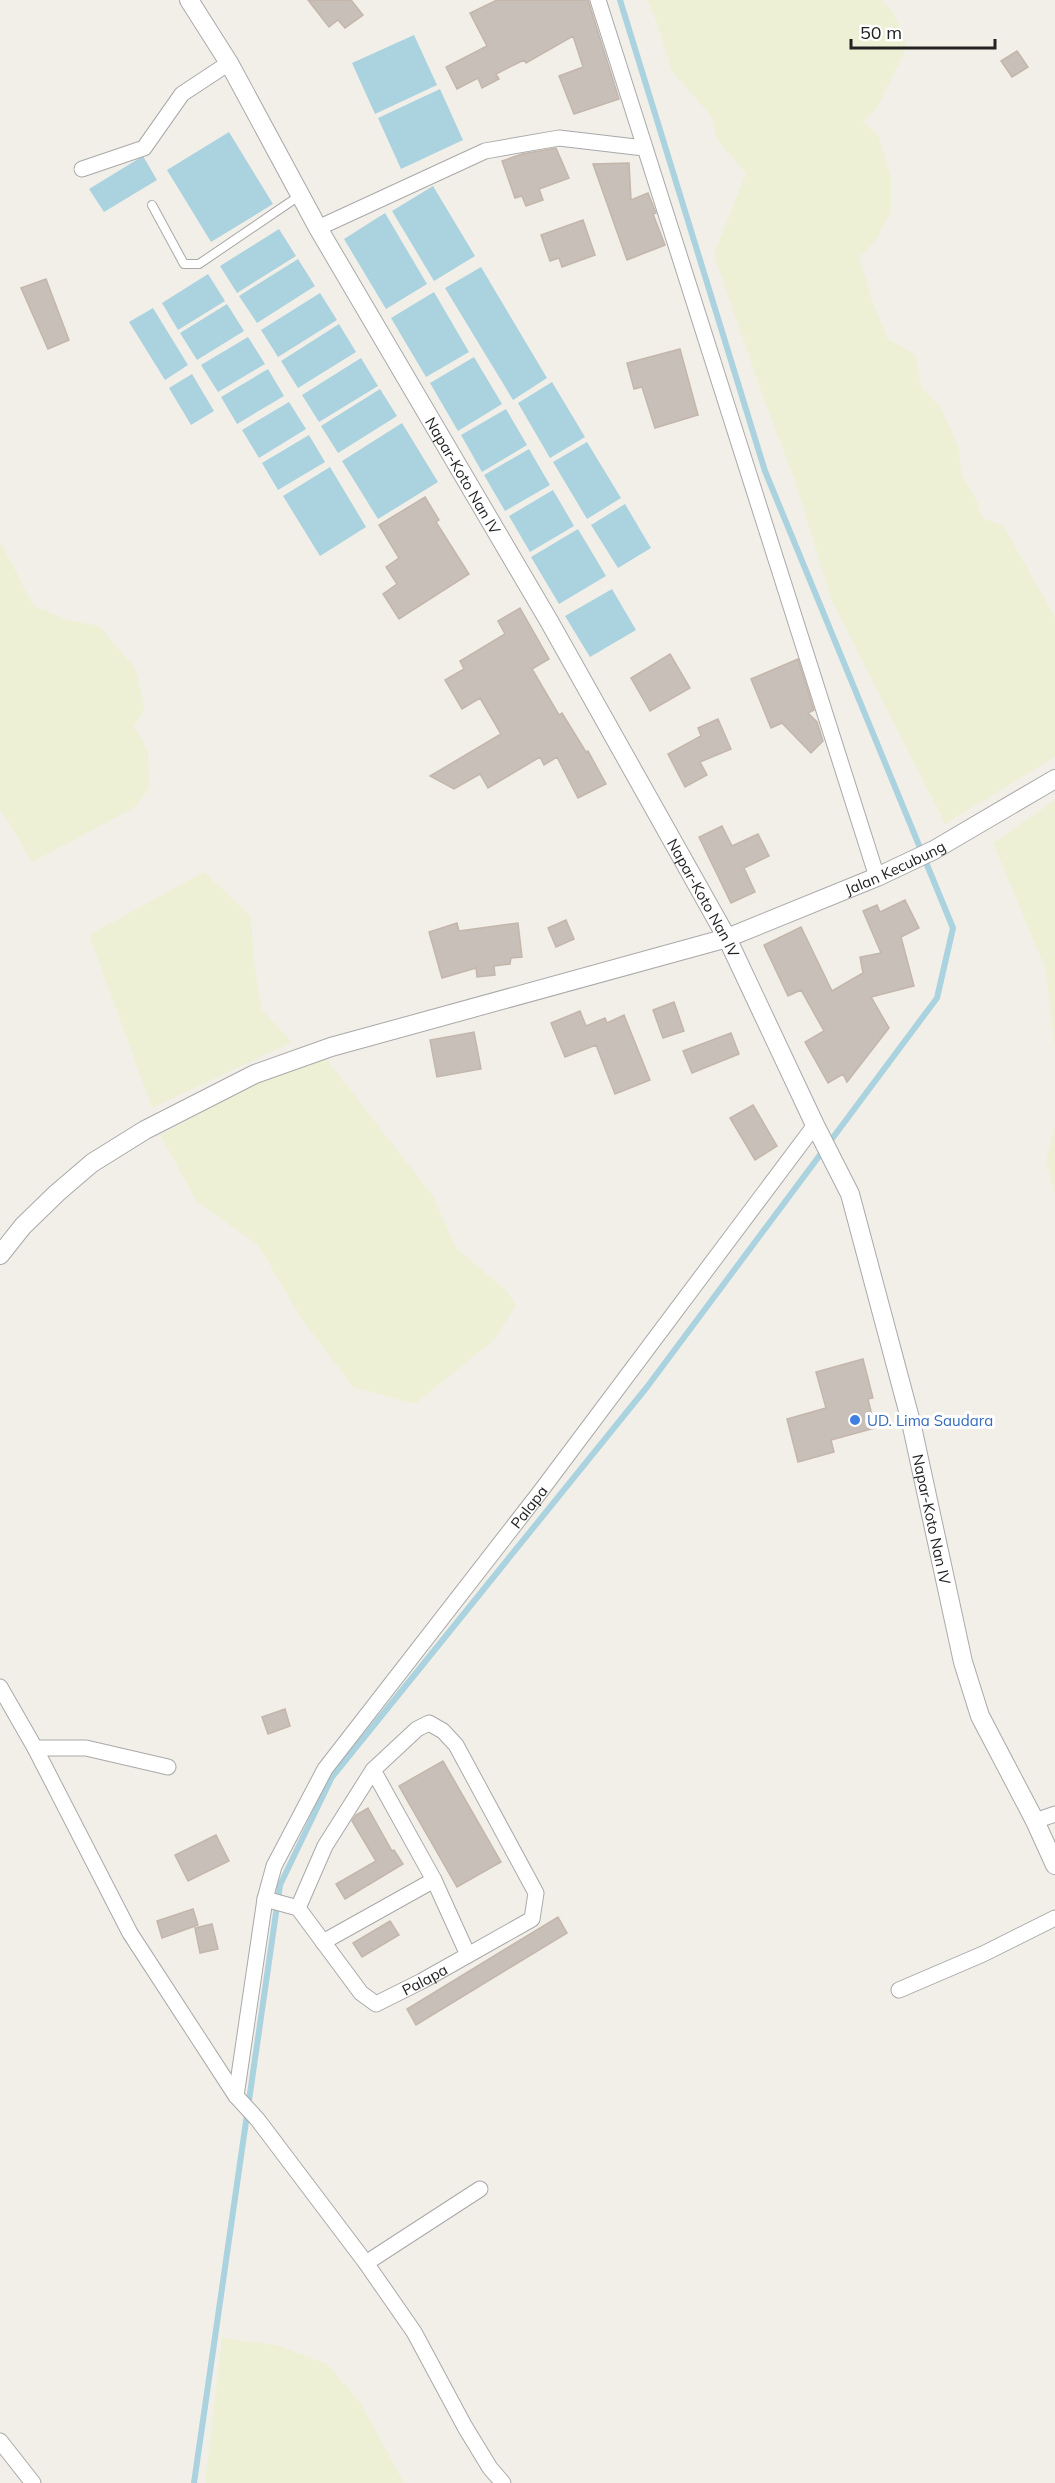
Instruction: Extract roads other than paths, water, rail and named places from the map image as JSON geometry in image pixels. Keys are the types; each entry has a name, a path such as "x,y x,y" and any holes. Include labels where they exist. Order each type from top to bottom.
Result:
{"street":[{"name":"Napar-Koto Nan IV","path":"189,0 229,63 318,228 549,621 727,938 816,1128 850,1194 911,1422 963,1662 981,1716 1055,1865"},
{"path":"598,0 877,877"},
{"path":"82,169 144,148 182,94 229,63"},
{"path":"318,228 485,151 559,138 644,148"},
{"name":"Jalan Kecubung","path":"0,1255 40,1209 92,1163 145,1130 255,1074 331,1047 727,938 877,877 934,850 1055,780"},
{"name":"Palapa","path":"238,2098 281,1903 274,1866 325,1769 540,1492 816,1128"},
{"path":"0,1687 35,1748 130,1934 238,2098 258,2120 366,2263 414,2331 465,2427 490,2468 503,2483"},
{"name":"Palapa","path":"281,1903 323,1942 362,1993 376,2004 390,1999 532,1919 536,1893 456,1745 443,1731 429,1723 417,1729 373,1770"},
{"path":"35,1748 86,1748 168,1767"},
{"path":"281,1903 325,1846 373,1770 434,1880 468,1955"},
{"path":"1035,1821 1055,1814"},
{"path":"323,1942 434,1880"},
{"path":"899,1990 983,1954 1055,1918"},
{"path":"366,2263 480,2189"},
{"path":"0,2442 33,2483"}],"lane":[{"path":"152,205 184,264 199,264 300,196"}],"water":[{"path":"414,35 437,85 375,114 352,63"},
{"path":"440,89 463,140 401,169 378,118"},
{"path":"229,132 273,204 211,242 167,170"},
{"path":"143,156 157,180 104,212 89,189"},
{"path":"433,186 475,256 434,281 392,211"},
{"path":"385,213 427,284 386,309 344,239"},
{"path":"279,229 296,256 237,293 220,266"},
{"path":"298,259 315,286 257,323 239,296"},
{"path":"481,267 547,378 513,400 445,288"},
{"path":"208,274 225,301 178,330 162,303"},
{"path":"434,292 469,352 426,377 391,318"},
{"path":"320,293 337,320 278,357 261,330"},
{"path":"227,304 244,331 197,360 180,333"},
{"path":"153,308 188,365 165,380 129,322"},
{"path":"339,324 356,352 298,388 281,361"},
{"path":"248,337 265,364 218,392 201,365"},
{"path":"474,357 502,404 458,431 430,383"},
{"path":"361,358 378,386 319,422 302,395"},
{"path":"268,369 284,396 237,424 221,397"},
{"path":"192,374 214,411 191,425 169,388"},
{"path":"552,382 585,437 550,458 518,403"},
{"path":"380,389 397,416 338,453 321,426"},
{"path":"289,402 306,429 259,458 242,430"},
{"path":"506,409 527,445 482,472 461,435"},
{"path":"402,423 438,482 378,519 342,461"},
{"path":"309,435 325,462 278,490 262,463"},
{"path":"587,442 621,498 587,519 553,462"},
{"path":"529,449 550,485 505,511 484,475"},
{"path":"330,467 366,527 320,556 283,496"},
{"path":"553,490 574,526 530,552 509,516"},
{"path":"625,504 651,548 618,568 591,525"},
{"path":"578,529 606,576 559,604 531,557"},
{"path":"612,589 636,630 590,657 565,616"}],"waterway":[{"path":"194,2483 280,1885 332,1777 647,1387 937,998 953,928 765,471 620,0"}],"place":[{"name":"UD. Lima Saudara","path":"855,1420"}]}
